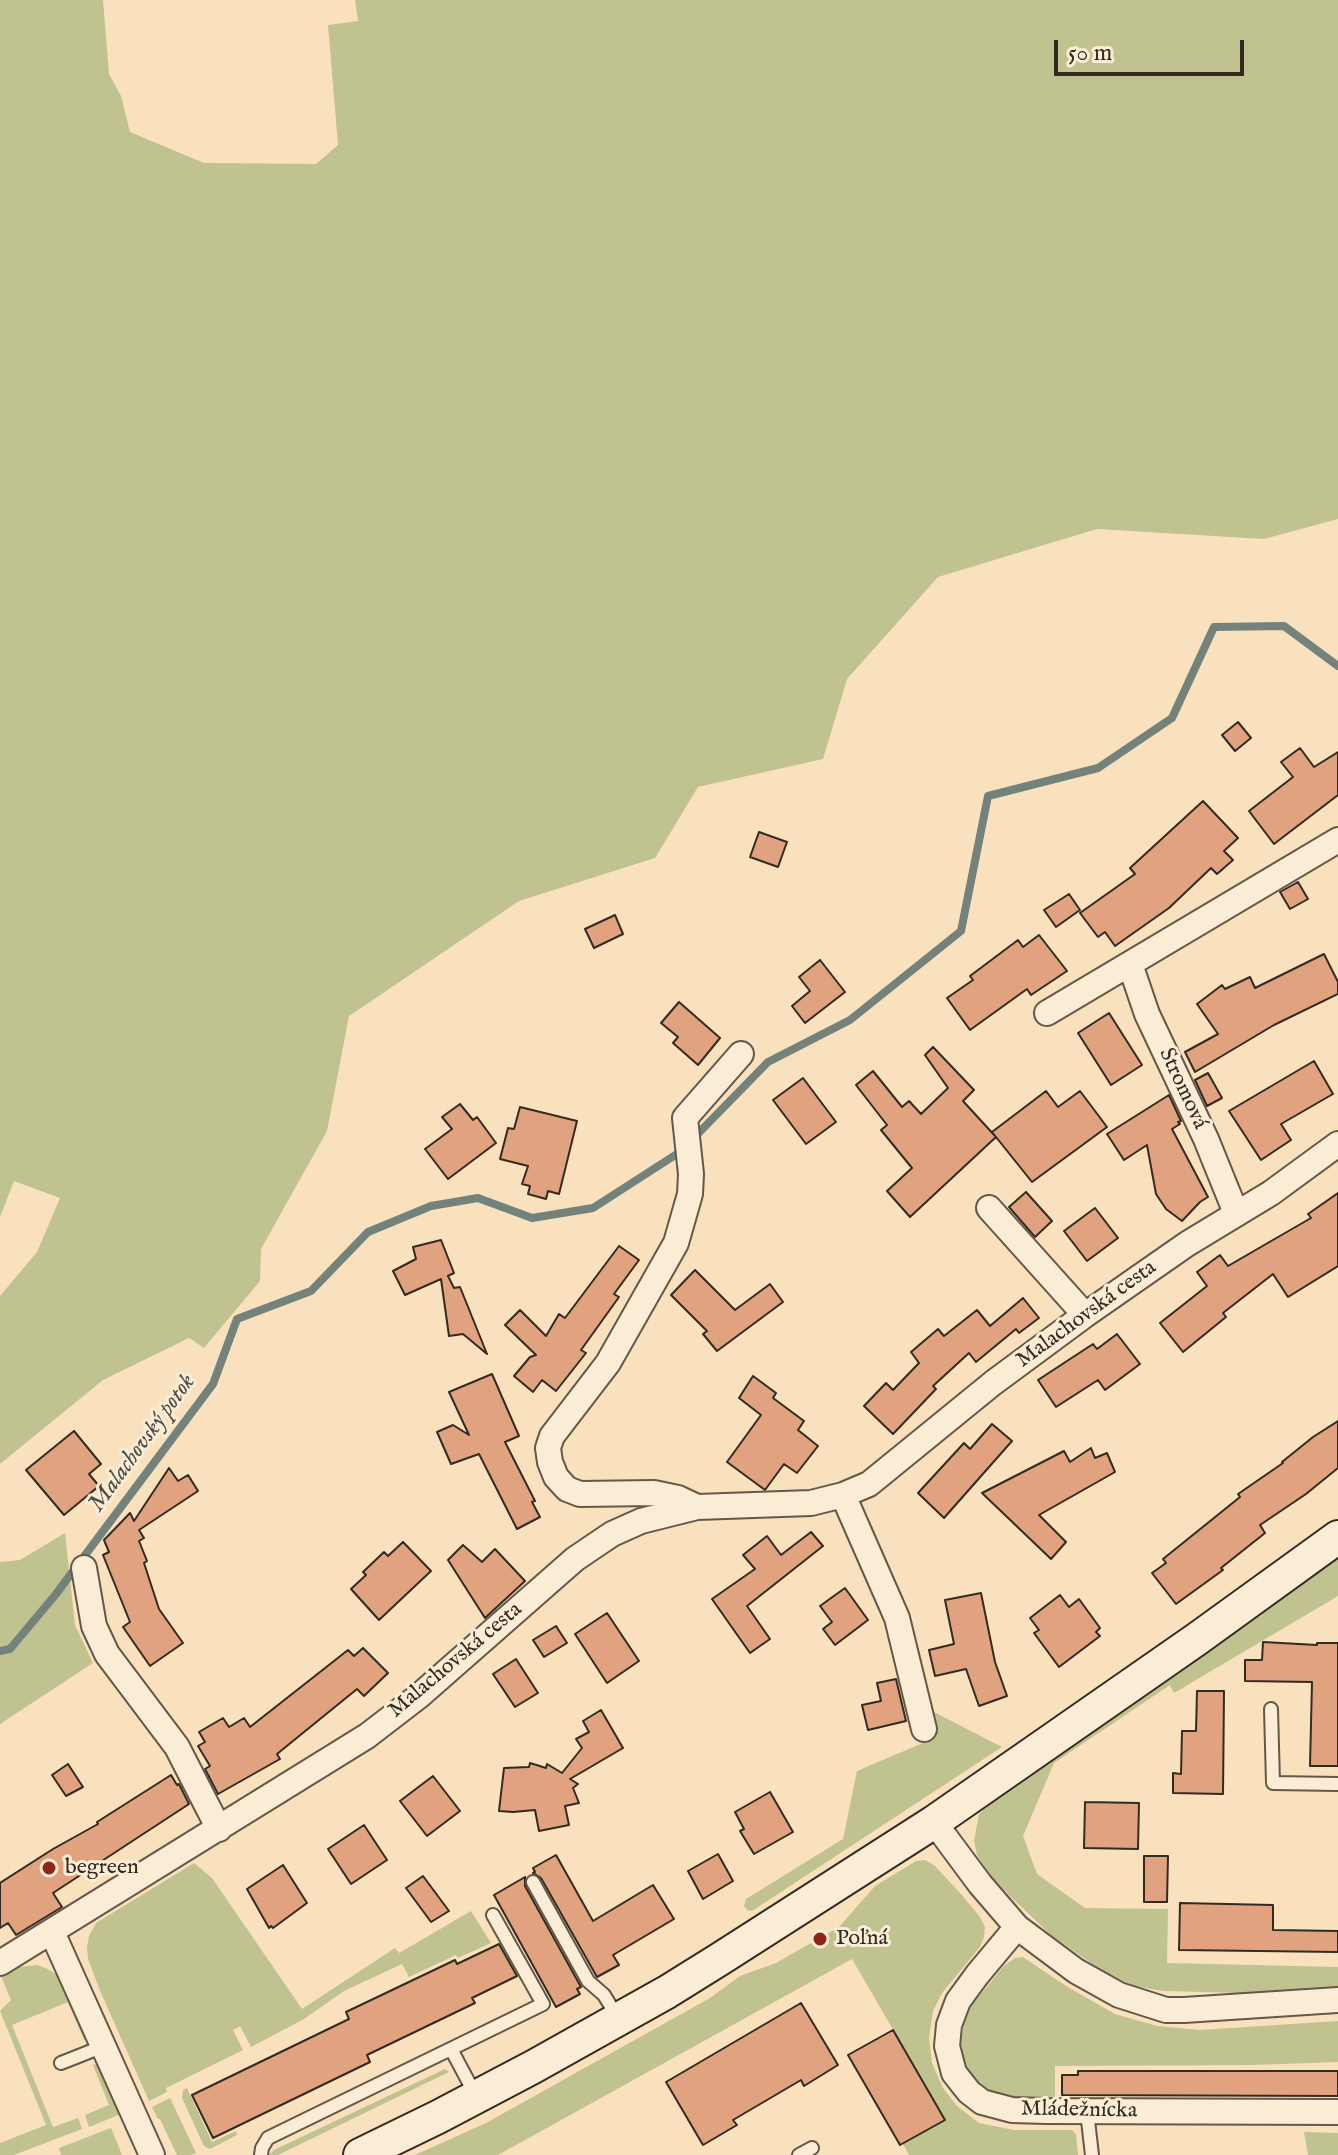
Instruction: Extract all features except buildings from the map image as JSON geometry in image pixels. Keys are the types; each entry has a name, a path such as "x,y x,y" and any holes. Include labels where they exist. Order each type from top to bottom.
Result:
{"street":[{"path":"1047,1013 1338,840"},
{"name":"Stromová","path":"1130,964 1147,1014 1206,1139 1236,1213"},
{"name":"Malachovská cesta","path":"697,1507 678,1498 654,1493 580,1494 567,1489 556,1477 548,1448 552,1436 608,1363 676,1243 690,1194 685,1118 741,1054"},
{"name":"Malachovská cesta","path":"0,1963 367,1736 419,1696 575,1559 612,1534 641,1521 697,1507 811,1503 869,1484 993,1383 1085,1315 1187,1244 1271,1193 1338,1144"},
{"path":"989,1208 1085,1315"},
{"path":"843,1495 897,1618 924,1729"},
{"path":"360,2155 477,2097 619,2020 720,1959 934,1822 1185,1648 1338,1537"},
{"path":"84,1568 94,1626 107,1654 177,1747 219,1829"},
{"path":"934,1822 1017,1927 1076,1971 1119,1995 1166,2010 1216,2010 1338,2000"},
{"name":"Mládežnícka","path":"1017,1927 958,2001 949,2025 947,2046 954,2073 969,2092 982,2102 1012,2110 1338,2112"},
{"path":"52,1932 152,2155"}],"lane":[{"path":"1271,1709 1273,1783 1338,1784"},
{"path":"533,1882 588,1981 604,1995 619,2020"},
{"path":"261,2155 268,2138 543,2004 493,1915"},
{"path":"61,2063 104,2046"},
{"path":"451,2049 477,2097"},
{"path":"1087,2112 1092,2155"},
{"path":"799,2155 812,2148"}],"green space":[{"path":"0,0 103,0 109,74 121,96 130,132 204,163 316,164 338,145 328,25 358,21 355,0 1338,0 1338,519 1264,539 1097,529 938,577 847,679 823,759 698,787 655,858 519,901 349,1016 327,1131 261,1249 260,1281 204,1348 189,1338 103,1380 0,1464 0,1296 37,1252 60,1198 14,1181 0,1217"},
{"path":"65,1533 75,1625 93,1663 0,1724 0,1562 20,1560"},
{"path":"1338,1558 1338,1596 1174,1693 1170,1685 1054,1763 1023,1836 1037,1874 1085,1908 1168,1909 1167,1963 1338,1967 1338,1987 1241,1993 1163,1991 1133,1986 1098,1968 1051,1935 987,1872 977,1855 974,1841 979,1814"},
{"path":"932,1711 1002,1747 752,1911 747,1910 744,1906 746,1899 843,1839 857,1771 930,1740 934,1729"},
{"path":"925,1860 934,1865 961,1894 985,1927 980,1947 942,1993 933,2011 929,2038 932,2063 943,2088 957,2106 979,2123 1014,2130 1072,2130 1076,2134 1078,2155 909,2155 903,2144 945,2119 852,1959 498,2155 415,2155 486,2123 710,1998 740,1976 776,1963 839,1927 875,1886 916,1861"},
{"path":"194,1863 212,1878 302,2009 395,1948 399,1953 471,1911 491,1943 409,1977 402,1964 344,1991 304,2019 251,2047 240,2026 233,2030 243,2050 166,2088 167,2092 149,2101 88,1959 89,1936 96,1923"},
{"path":"1023,1957 1115,2014 1157,2026 1200,2030 1338,2021 1338,2062 1055,2066 1055,2100 1001,2097 970,2076 962,2062 960,2043 971,2006 1004,1966 1015,1958"},
{"path":"37,1965 63,1979 90,2037 84,2040 68,2002 12,2025 53,2127 78,2118 82,2129 14,2155 0,2155 0,2143 46,2125 0,2011 11,2000 1,1976 19,1967"},
{"path":"100,2063 121,2114 89,2127 85,2115 109,2105 93,2065"},
{"path":"445,2069 449,2072 278,2155 269,2155 274,2150"},
{"path":"187,2088 212,2142 236,2131 237,2135 210,2149 204,2146 182,2098 183,2090"},
{"path":"170,2098 196,2153 177,2155 152,2107"},
{"path":"111,2128 122,2155 61,2155 59,2148"},
{"path":"1304,2132 1338,2133 1338,2155 1308,2155"}],"waterway":[{"name":"Malachovský potok","path":"0,1651 10,1649 56,1594 213,1384 237,1319 311,1291 368,1232 431,1206 478,1198 532,1218 593,1208 680,1152 768,1062 850,1020 961,931 988,796 1098,768 1172,718 1214,627 1284,626 1338,666"}],"place":[{"name":"begreen","path":"49,1868"},
{"name":"Poľná","path":"820,1939"}]}
